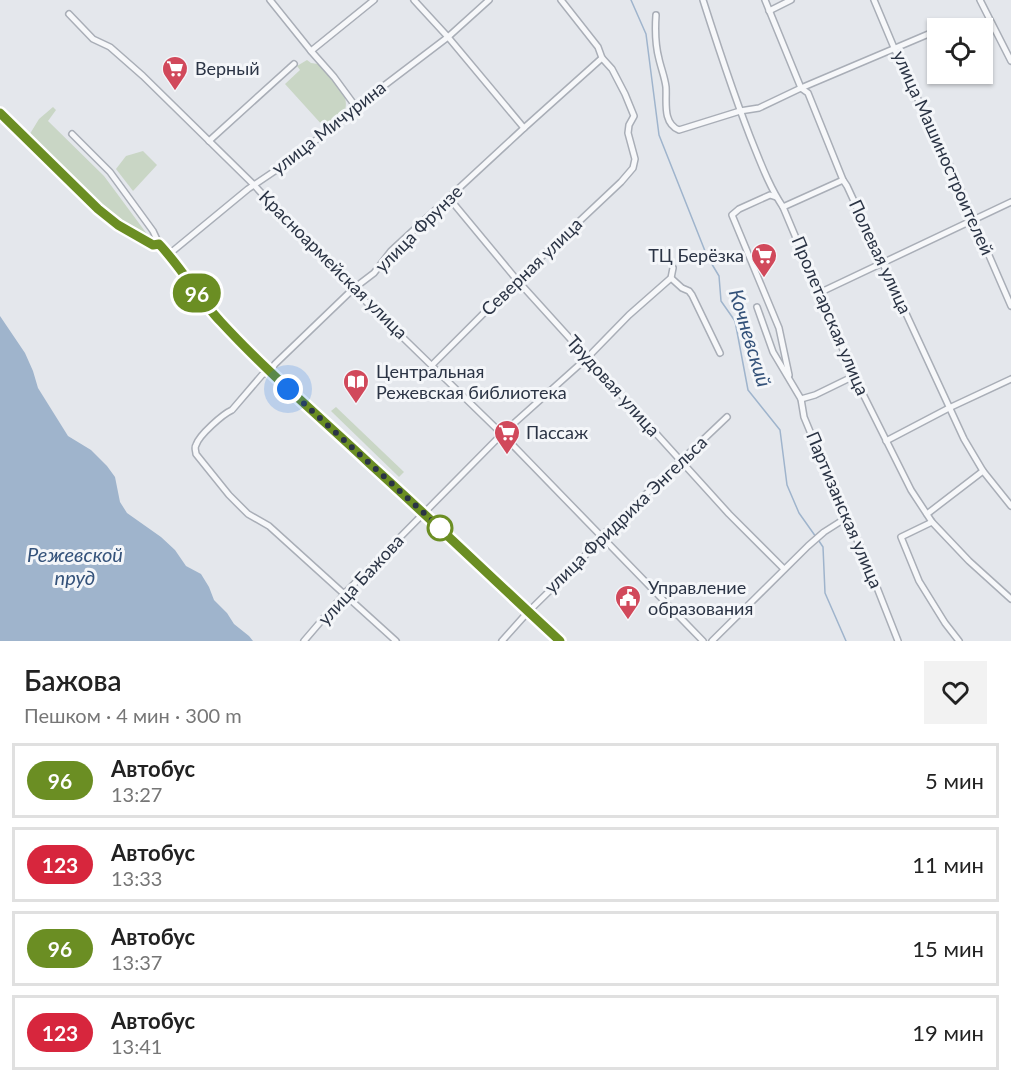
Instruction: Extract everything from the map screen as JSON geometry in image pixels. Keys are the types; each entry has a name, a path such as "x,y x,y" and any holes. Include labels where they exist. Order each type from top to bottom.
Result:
{"street":[{"path":"270,0 334,76 356,107"},
{"path":"311,51 374,0"},
{"path":"414,0 524,128"},
{"name":"улица Мичурина","path":"168,255 254,185 294,158 448,37 489,0"},
{"path":"561,0 598,46 602,58"},
{"name":"Пролетарская улица","path":"703,0 740,111 776,196 783,207 854,376 911,490 932,522 969,561 1011,599"},
{"name":"Полевая улица","path":"765,0 801,88 808,93 843,180 964,439 983,471 1011,507"},
{"path":"769,11 791,0"},
{"name":"улица Машиностроителей","path":"874,0 908,81 1011,306"},
{"path":"980,0 1011,61"},
{"name":"Красноармейская улица","path":"69,14 93,39 110,47 143,76 254,185 353,289 502,434 703,641"},
{"path":"656,15 655,41 666,86 666,108 670,123 674,129 679,130 740,111 759,108 927,35"},
{"name":"улица Фрунзе","path":"344,594 269,526 248,514 229,495 196,454 196,442 225,413 232,410 262,375 270,371 353,289 375,273 391,251 602,58"},
{"name":"Северная улица","path":"432,365 633,168 635,159 628,133 634,116 612,69 602,58"},
{"path":"209,141 294,64"},
{"path":"0,113 98,209 118,225 153,245 159,244"},
{"path":"72,134 110,172 153,231 159,244 220,322 560,641"},
{"path":"783,207 843,180"},
{"name":"Партизанская улица","path":"776,196 770,195 739,209 732,215 778,328 790,379"},
{"name":"Трудовая улица","path":"449,198 517,280 681,462 784,569"},
{"path":"819,293 1011,202"},
{"path":"672,268 670,278 692,295 720,353"},
{"name":"улица Бажова","path":"304,641 344,594 502,434 588,357 629,315 670,278"},
{"name":"Партизанская улица","path":"757,307 773,352 801,399 804,417 846,518 863,552 898,641"},
{"path":"801,399 815,395 854,376"},
{"path":"886,441 1011,379"},
{"name":"улица Фридриха Энгельса","path":"502,641 602,537 727,417"},
{"path":"927,514 983,471"},
{"path":"712,641 808,546 846,518"},
{"path":"932,522 901,537 919,582 959,641"},
{"path":"344,594 396,641"}],"green space":[{"path":"307,60 318,64 338,85 345,97 345,110 324,127 285,84 300,70 297,66"},
{"path":"53,107 56,110 48,121 104,176 147,234 113,218 103,210 28,137 39,119"},
{"path":"143,151 157,165 133,191 116,169 126,156"},
{"path":"336,407 404,472 399,477 331,411"}],"water":[{"name":"Режевской пруд","path":"0,316 25,353 38,388 68,436 91,450 115,477 120,502 127,513 161,537 175,550 186,566 201,574 214,600 234,624 253,641 0,641"}],"waterway":[{"name":"Кочневский","path":"631,0 646,34 659,135 707,256 719,276 721,301 735,321 748,390 780,430 787,485 799,513 816,537"},
{"name":"Кочневский","path":"819,541 823,547 825,593 846,641"}],"bus line":[{"name":"96","path":"0,113 98,209 118,225 153,245 159,244 220,322 276,378 560,641"}],"place":[{"name":"Верный","path":"175,92"},
{"name":"ТЦ Берёзка","path":"764,279"},
{"name":"Центральная Режевская библиотека","path":"356,405"},
{"name":"Пассаж","path":"507,456"},
{"name":"Управление образования","path":"628,621"}],"route":[{"path":"288,389 447,534 440,528"}]}
